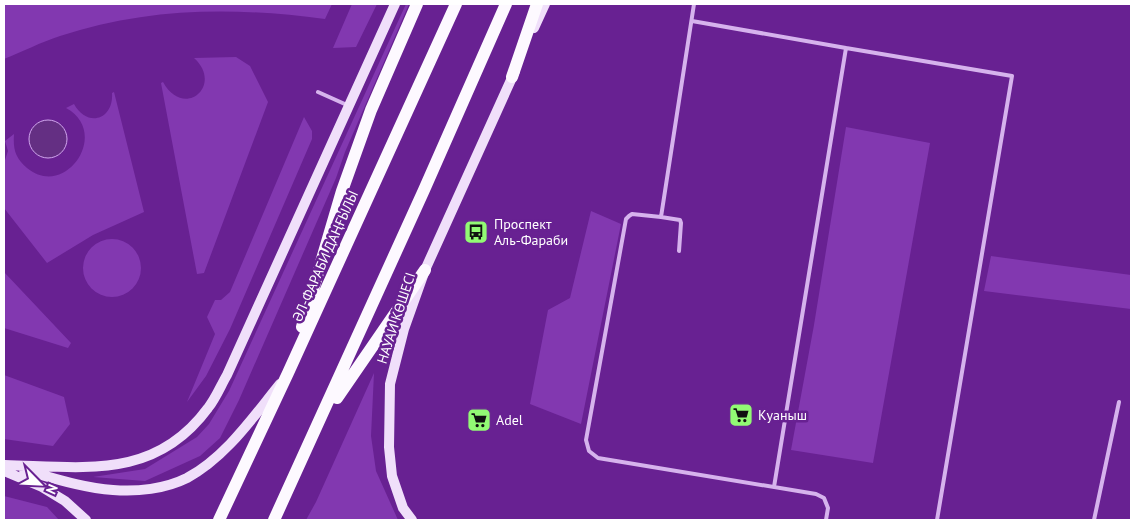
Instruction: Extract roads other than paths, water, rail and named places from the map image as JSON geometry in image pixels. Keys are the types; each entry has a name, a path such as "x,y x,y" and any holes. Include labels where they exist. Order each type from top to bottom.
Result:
{"main road":[{"path":"288,373 342,191 371,110 417,4"},
{"name":"ӘЛ-ФАРАБИ ДАҢҒЫЛЫ","path":"219,520 456,4"},
{"path":"274,520 506,4"},
{"path":"512,77 537,4"},
{"path":"318,425 426,270"}],"street":[{"path":"4,467 114,466 142,459 169,446 189,430 209,407 227,374 395,4"},
{"path":"426,270 545,4"},
{"name":"НАУАИ КӨШЕСІ","path":"412,520 403,508 392,476 389,447 390,384 404,329 426,270"},
{"path":"4,467 84,486 112,490 134,491 160,487 186,478 211,461 231,443 288,373"},
{"path":"4,467 42,486 65,501 86,520"}],"lane":[{"path":"661,217 694,4"},
{"path":"692,21 1012,76 937,520"},
{"path":"774,487 846,48"},
{"path":"318,92 349,106"},
{"path":"679,251 680,220 632,214 626,220 586,440 589,451 598,458 816,494 824,498 828,508 826,520"},
{"path":"1094,520 1119,402"}],"place":[{"name":"Проспект Аль-Фараби","path":"476,232"},
{"name":"Куаныш","path":"741,415"},
{"name":"Adel","path":"479,420"}]}
